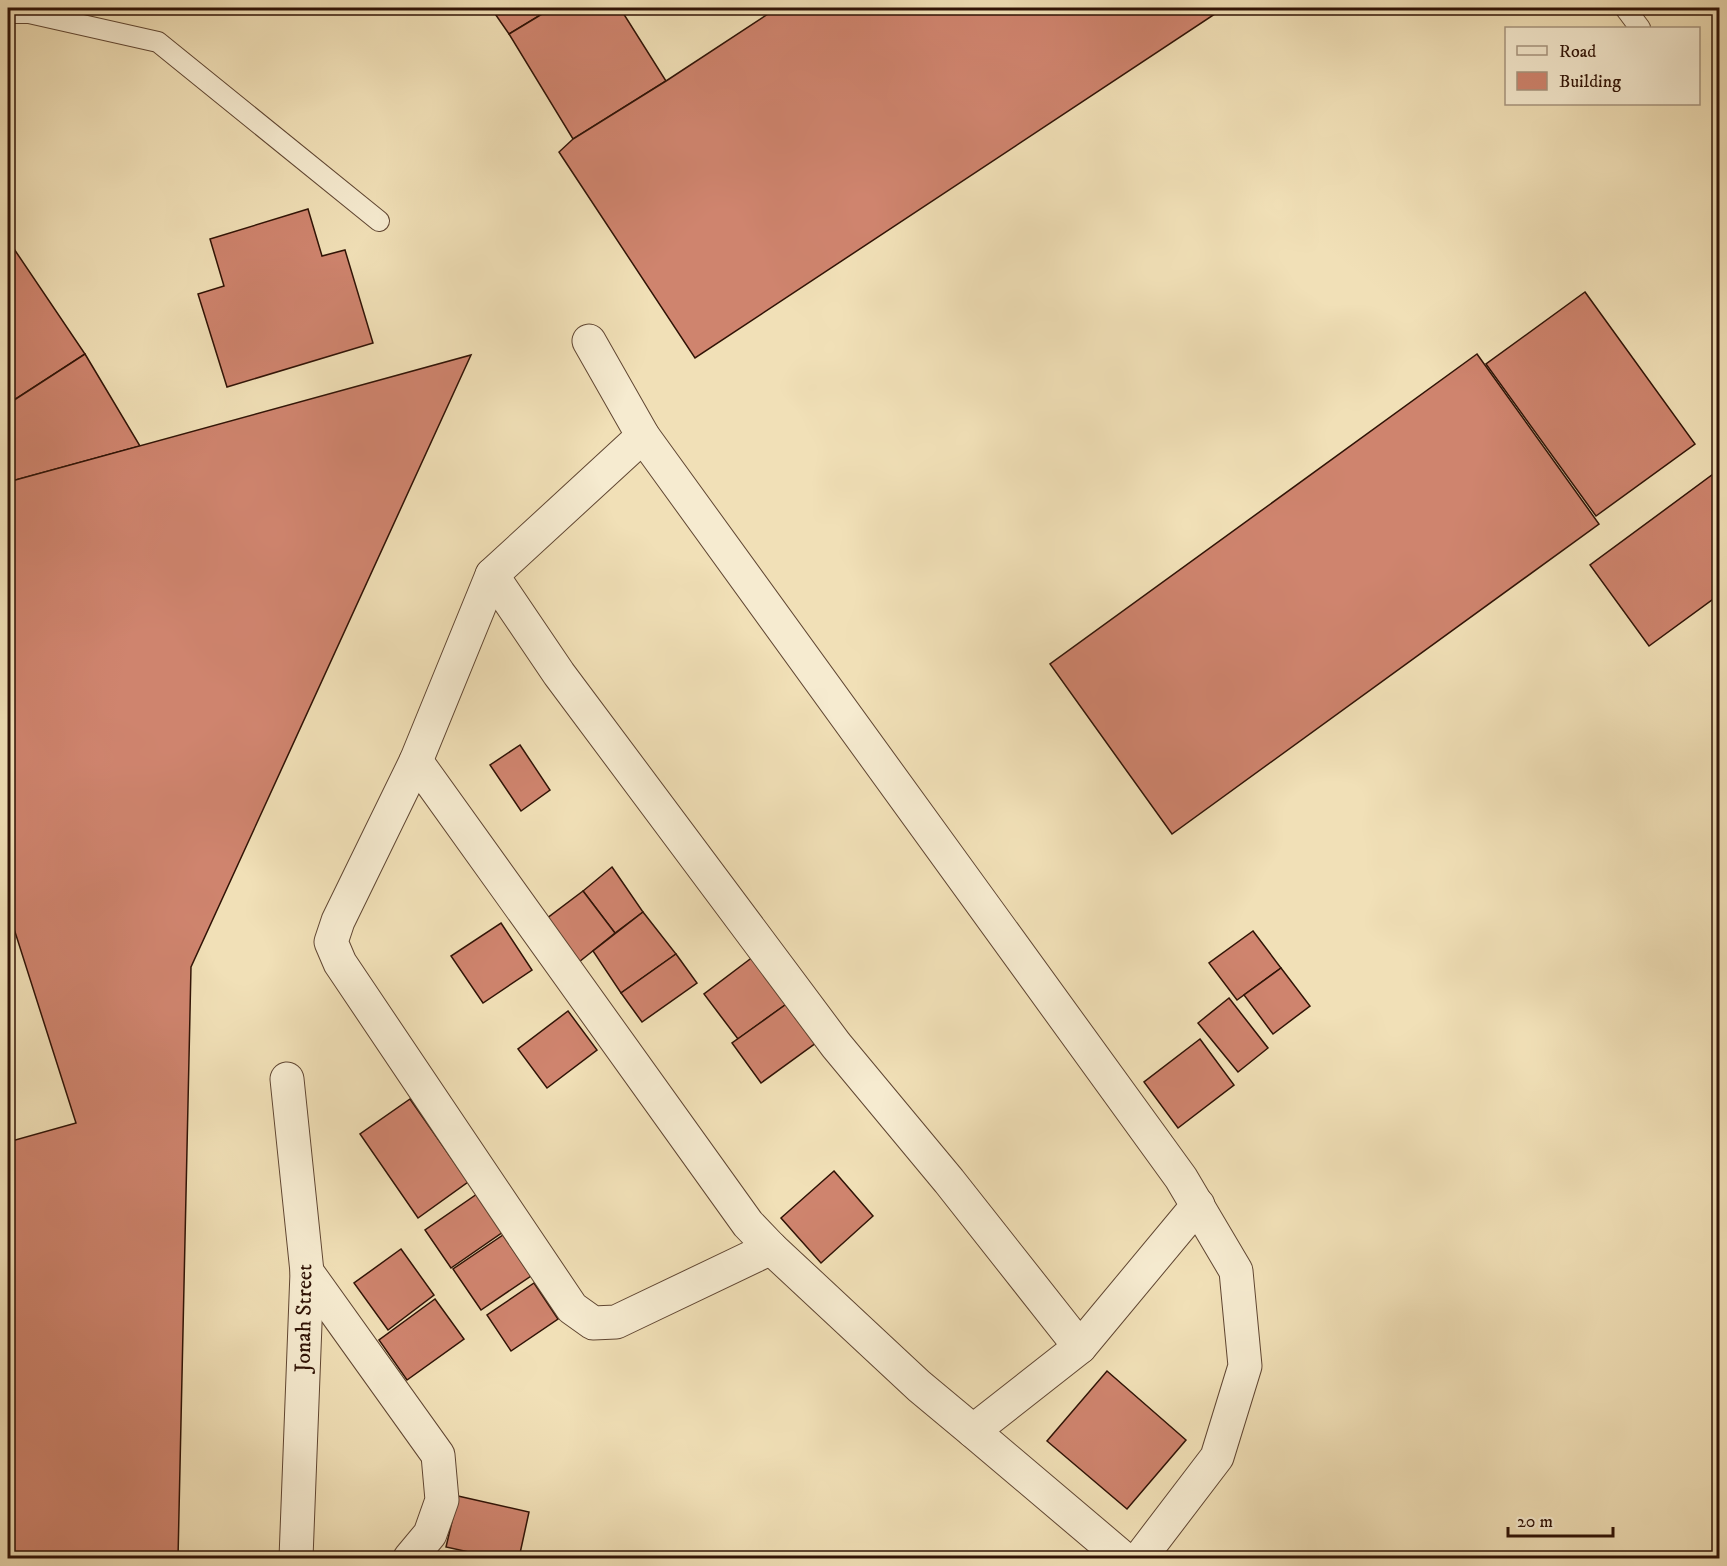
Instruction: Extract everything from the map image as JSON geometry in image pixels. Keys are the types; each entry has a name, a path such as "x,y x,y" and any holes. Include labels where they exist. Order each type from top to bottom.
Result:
{"street":[{"path":"589,341 643,436 1174,1168 1236,1270 1245,1366 1217,1457 1140,1558"},
{"path":"643,436 492,575 416,761 338,921 331,942 340,963 572,1308 593,1323 616,1322 771,1248"},
{"path":"492,575 559,674 836,1045 949,1181 1080,1347"},
{"path":"416,761 748,1224 919,1386 1123,1558"},
{"name":"Jonah Street","path":"287,1078 307,1272 296,1558"},
{"path":"973,1431 1080,1347 1198,1205"},
{"path":"307,1272 438,1455 442,1500 430,1534 410,1558"}],"lane":[{"path":"1625,8 1639,27"},
{"path":"8,13 29,13 158,42 379,221"}],"building":[{"path":"491,8 552,8 509,34"},
{"path":"552,8 620,8 666,81 573,139 509,34"},
{"path":"777,8 1224,8 695,358 559,152 573,139"},
{"path":"308,209 322,256 345,250 373,343 227,387 198,294 224,286 210,239"},
{"path":"8,240 85,354 8,404"},
{"path":"1585,292 1695,444 1596,516 1486,364"},
{"path":"85,354 140,446 8,482 8,404"},
{"path":"1477,354 1599,524 1172,834 1050,664"},
{"path":"471,355 191,967 178,1558 8,1558 8,1142 76,1123 8,910 8,482"},
{"path":"1720,469 1720,594 1649,646 1590,565"},
{"path":"520,745 550,790 521,811 490,765"},
{"path":"612,867 643,912 615,933 583,891"},
{"path":"583,891 615,933 579,962 546,919"},
{"path":"643,912 676,954 621,993 593,951"},
{"path":"501,923 532,970 483,1003 451,956"},
{"path":"1253,931 1281,968 1237,1000 1209,963"},
{"path":"762,950 792,1000 738,1039 704,994"},
{"path":"676,954 697,983 642,1022 621,993"},
{"path":"1281,968 1310,1006 1273,1034 1244,995"},
{"path":"1229,998 1268,1048 1238,1072 1198,1023"},
{"path":"792,1000 820,1040 761,1083 732,1043"},
{"path":"568,1011 597,1050 547,1088 518,1049"},
{"path":"1200,1039 1234,1085 1178,1128 1144,1082"},
{"path":"410,1099 468,1182 418,1218 360,1134"},
{"path":"834,1171 873,1216 821,1263 781,1218"},
{"path":"477,1194 503,1232 451,1268 425,1230"},
{"path":"503,1235 531,1276 481,1310 453,1269"},
{"path":"401,1249 434,1295 388,1330 354,1283"},
{"path":"534,1283 558,1319 511,1351 487,1315"},
{"path":"435,1299 464,1339 407,1380 379,1340"},
{"path":"1107,1371 1186,1440 1127,1509 1047,1441"},
{"path":"458,1496 529,1512 519,1558 496,1558 446,1547"}]}
